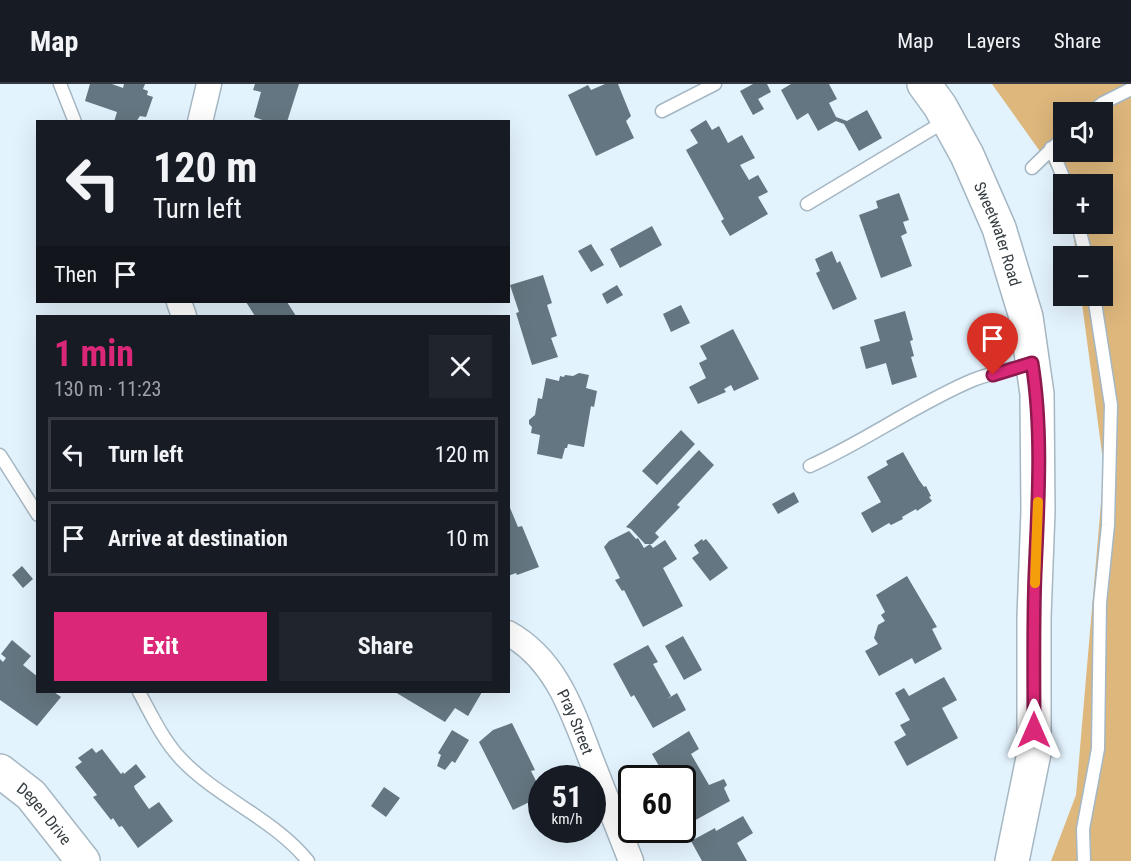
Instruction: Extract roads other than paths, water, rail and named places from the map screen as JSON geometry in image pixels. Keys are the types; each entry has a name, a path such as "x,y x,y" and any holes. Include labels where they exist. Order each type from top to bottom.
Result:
{"main road":[{"name":"Sweetwater Road","path":"924,84 948,120 967,155 999,228 1026,317 1037,394 1038,500 1034,617 1034,753 1012,861"},
{"name":"Degen Drive","path":"0,771 31,795 83,861"}],"street":[{"path":"200,120 209,84"},
{"name":"Pray Street","path":"510,635 538,656 555,676 563,690 631,861"}],"lane":[{"path":"60,84 74,120"},
{"path":"662,111 715,84"},
{"path":"1105,102 1131,89"},
{"path":"807,204 948,120"},
{"path":"1032,168 1051,148 1062,174"},
{"path":"1084,861 1083,829 1098,749 1100,603 1108,525 1111,405 1096,306"},
{"path":"810,466 839,453 892,422 974,380 1032,363"},
{"path":"0,455 36,512"},
{"path":"140,693 161,731 181,759 285,838 308,861"}]}
